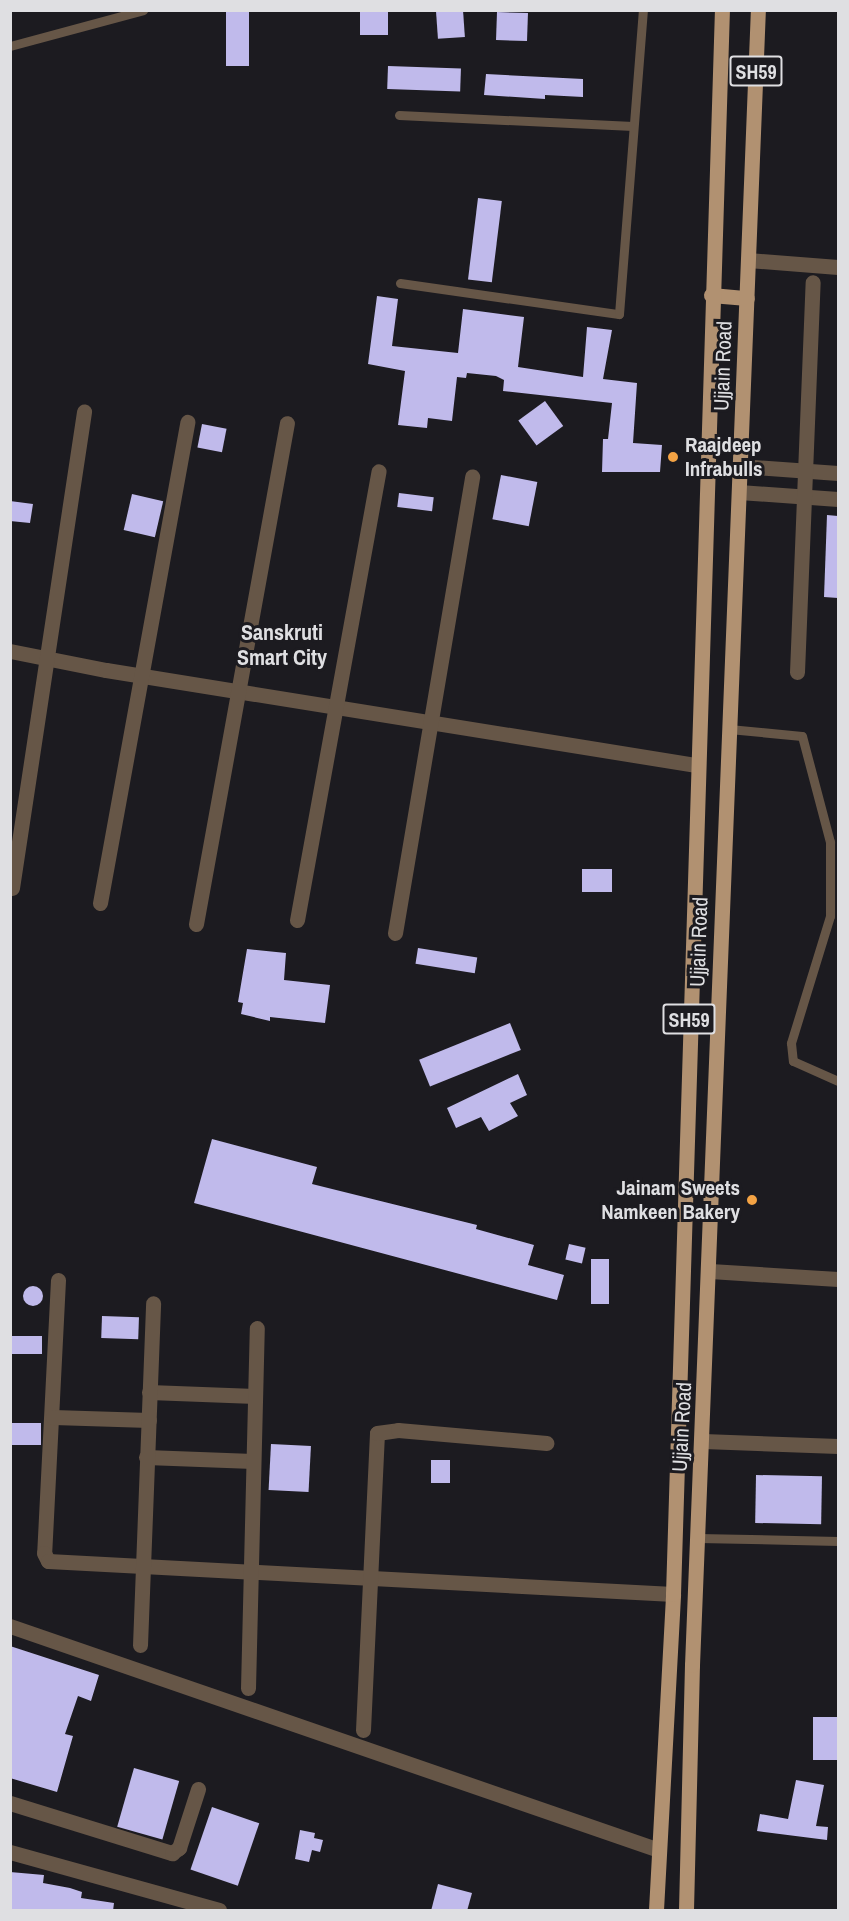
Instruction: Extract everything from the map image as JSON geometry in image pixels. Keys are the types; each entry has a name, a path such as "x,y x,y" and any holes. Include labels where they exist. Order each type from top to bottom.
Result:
{"main road":[{"name":"Ujjain Road","path":"656,1911 656,1849 673,1594 696,765 722,10"},
{"name":"Ujjain Road","path":"686,1911 729,729 759,10"},
{"path":"711,295 747,298"}],"street":[{"path":"748,260 838,267"},
{"path":"797,672 807,498 813,282"},
{"path":"12,888 84,411"},
{"path":"100,903 187,422"},
{"path":"196,924 287,423"},
{"path":"740,466 838,473"},
{"path":"297,920 379,471"},
{"path":"396,933 472,477"},
{"path":"739,492 838,499"},
{"path":"10,651 141,676 696,765"},
{"path":"710,1271 838,1279"},
{"path":"58,1280 53,1417 44,1553 48,1561 372,1581 673,1594"},
{"path":"140,1645 141,1567 153,1303"},
{"path":"248,1688 257,1328"},
{"path":"149,1392 255,1396"},
{"path":"53,1417 149,1420"},
{"path":"363,1730 372,1581 376,1433 398,1430 546,1443"},
{"path":"703,1441 838,1446"},
{"path":"146,1457 253,1461"},
{"path":"10,1626 656,1849"},
{"path":"10,1803 172,1853 179,1848 198,1790"},
{"path":"10,1852 219,1911"}],"lane":[{"path":"10,46 143,10"},
{"path":"400,283 619,314 643,10"},
{"path":"399,115 633,126"},
{"path":"729,729 802,736 830,842 830,916 791,1043 793,1061 838,1081"},
{"path":"698,1538 838,1540"}],"building":[{"path":"226,10 249,10 249,66 226,66"},
{"path":"360,10 388,10 388,35 360,35"},
{"path":"463,10 465,37 438,39 436,12"},
{"path":"497,12 528,13 527,41 496,40"},
{"path":"388,66 461,69 460,92 387,89"},
{"path":"486,74 583,79 583,97 545,95 545,99 484,95"},
{"path":"478,198 502,201 492,282 468,279"},
{"path":"377,296 398,299 392,346 458,353 463,309 524,317 518,367 583,377 587,327 612,330 603,379 637,383 633,443 662,445 660,472 602,472 603,439 608,439 612,403 503,391 504,380 496,376 467,373 466,378 457,377 452,421 428,418 427,428 398,425 405,371 368,364"},
{"path":"545,401 563,426 537,445 518,420"},
{"path":"202,424 227,429 222,452 197,448"},
{"path":"501,475 537,482 529,526 492,519"},
{"path":"399,493 434,497 432,511 397,507"},
{"path":"132,494 163,501 155,537 124,530"},
{"path":"10,501 33,504 30,523 10,521"},
{"path":"827,515 838,516 838,598 824,597"},
{"path":"582,869 612,869 612,892 582,892"},
{"path":"418,948 477,957 475,973 415,964"},
{"path":"247,949 286,953 284,980 330,985 325,1023 270,1017 270,1021 241,1014 243,1003 238,1002"},
{"path":"510,1023 521,1050 430,1087 419,1060"},
{"path":"518,1074 527,1095 510,1103 518,1116 489,1131 481,1117 456,1128 447,1108"},
{"path":"212,1139 317,1167 312,1184 477,1225 476,1229 534,1245 528,1265 564,1275 557,1300 194,1203"},
{"path":"569,1244 586,1248 582,1263 565,1260"},
{"path":"591,1259 609,1259 609,1304 591,1304"},
{"path":"33,1286 40,1289 43,1296 40,1303 33,1306 26,1303 23,1296 26,1289"},
{"path":"102,1316 139,1317 138,1339 101,1338"},
{"path":"10,1336 42,1336 42,1354 10,1354"},
{"path":"10,1423 41,1423 41,1445 10,1445"},
{"path":"271,1444 311,1446 309,1492 269,1490"},
{"path":"431,1460 450,1460 450,1483 431,1483"},
{"path":"756,1475 822,1476 821,1524 755,1523"},
{"path":"10,1646 99,1675 91,1701 78,1696 65,1734 73,1736 57,1792 10,1778"},
{"path":"813,1717 838,1717 838,1760 813,1760"},
{"path":"134,1768 179,1781 162,1840 117,1827"},
{"path":"796,1780 824,1785 816,1826 828,1827 827,1840 757,1831 760,1814 788,1819"},
{"path":"212,1807 259,1823 238,1886 191,1869"},
{"path":"300,1830 315,1833 314,1838 323,1840 320,1852 312,1850 309,1862 295,1859"},
{"path":"10,1872 44,1875 43,1883 82,1892 81,1898 114,1903 113,1911 10,1911"},
{"path":"438,1884 472,1893 467,1911 431,1911"}],"place":[{"name":"Raajdeep Infrabulls","path":"673,457"},
{"name":"Jainam Sweets Namkeen Bakery","path":"752,1200"}],"district":[{"name":"Sanskruti Smart City","path":"282,644"}]}
